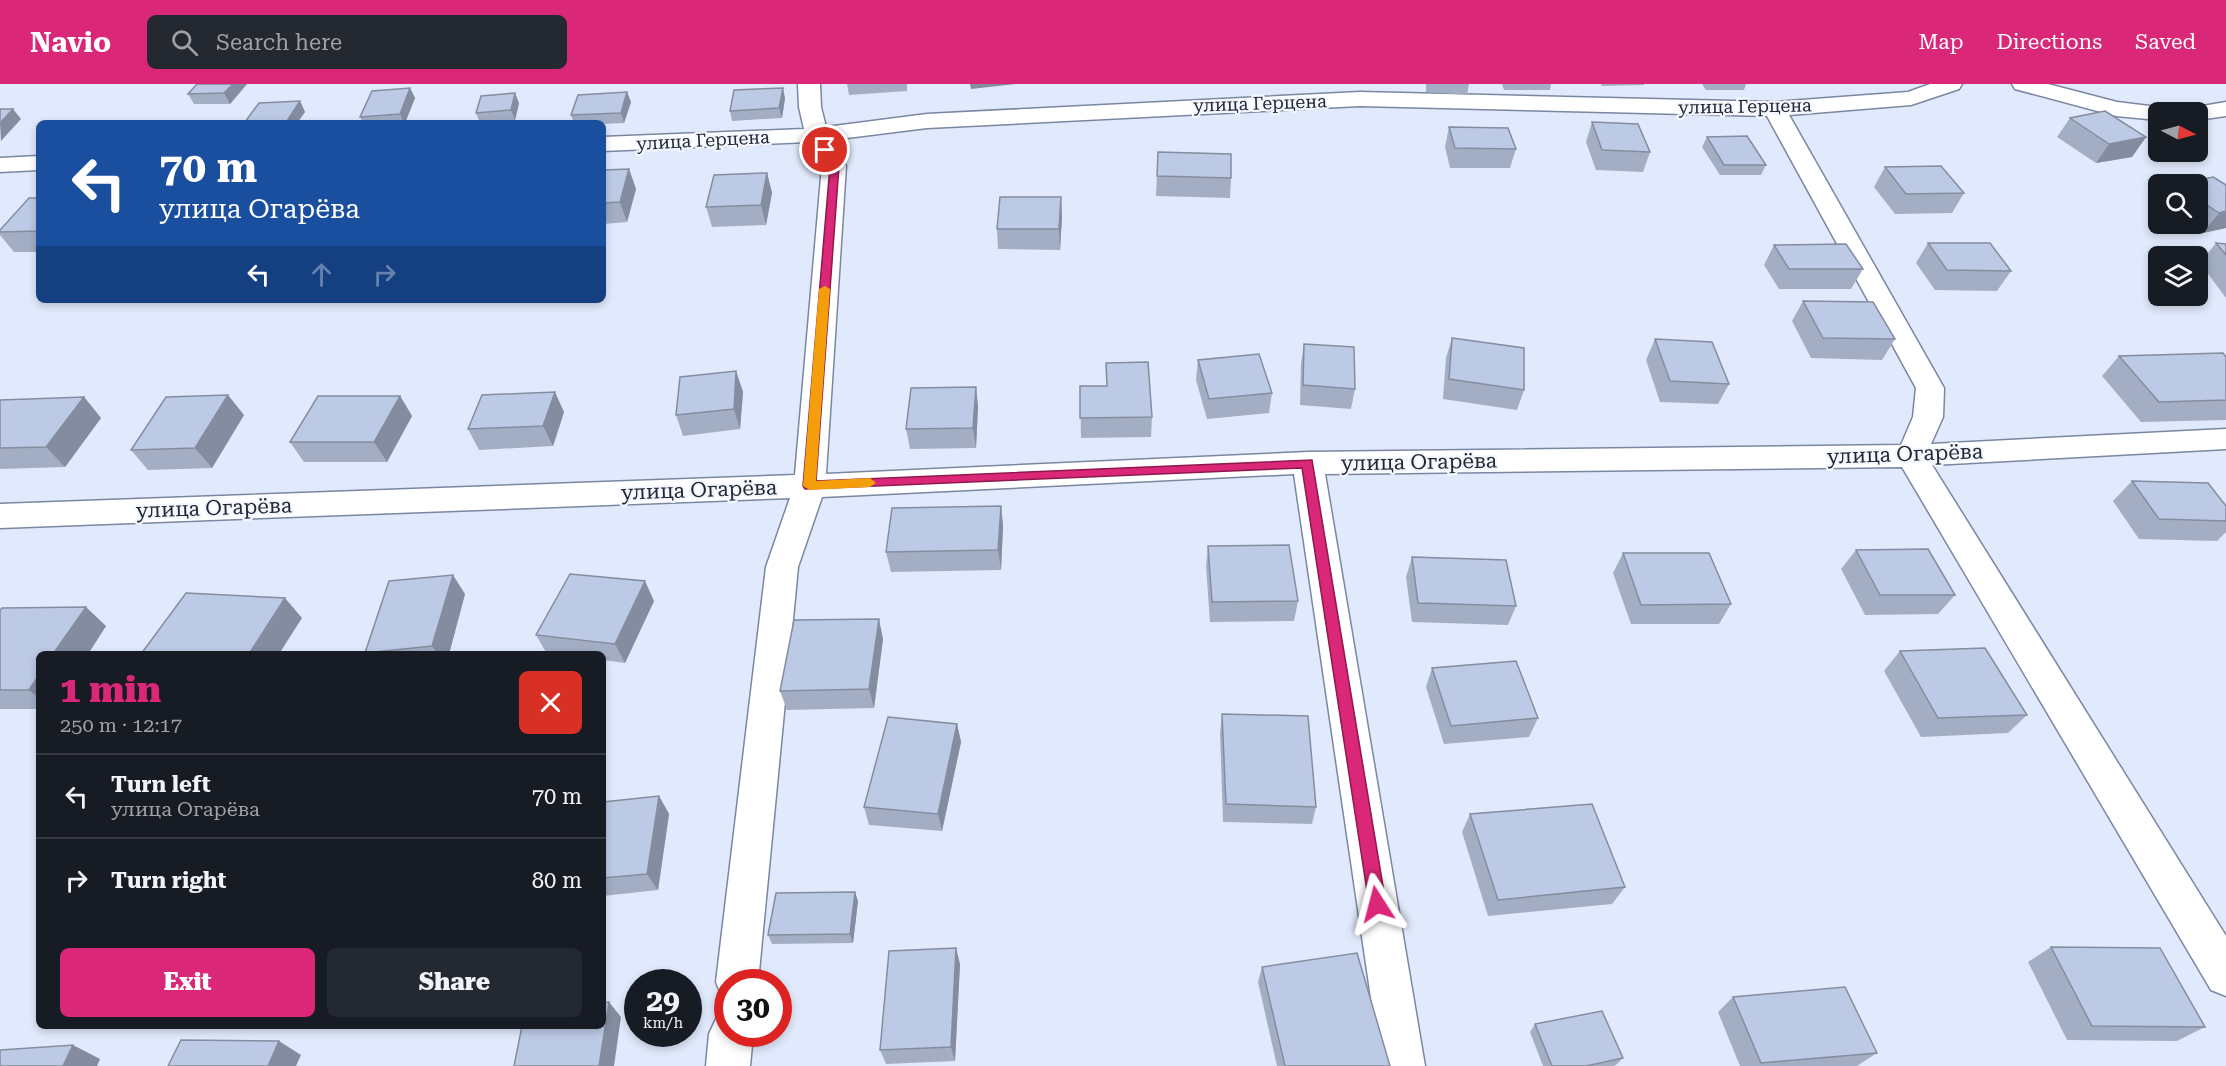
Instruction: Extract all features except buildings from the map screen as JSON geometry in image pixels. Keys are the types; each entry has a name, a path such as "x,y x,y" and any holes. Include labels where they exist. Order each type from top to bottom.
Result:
{"street":[{"path":"738,969 782,567 810,486 834,166 815,135 808,100 809,84"},
{"name":"улица Герцена","path":"606,144 815,135 927,121 1360,99 1775,109 1911,98 1951,84"},
{"path":"2023,84 2116,108 2148,112"},
{"path":"1775,109 1930,388 1928,417 1911,456 2226,975"},
{"path":"2208,112 2226,109"},
{"path":"0,165 36,163"},
{"name":"улица Огарёва","path":"0,516 810,486 1308,463 1911,456 2226,439"},
{"path":"1308,463 1403,1066"},
{"path":"728,1066 730,1047"}],"slow traffic":[{"path":"825,289 810,486 870,483"}],"route":[{"path":"825,150 834,166 810,486 1308,463 1377,904"}]}
